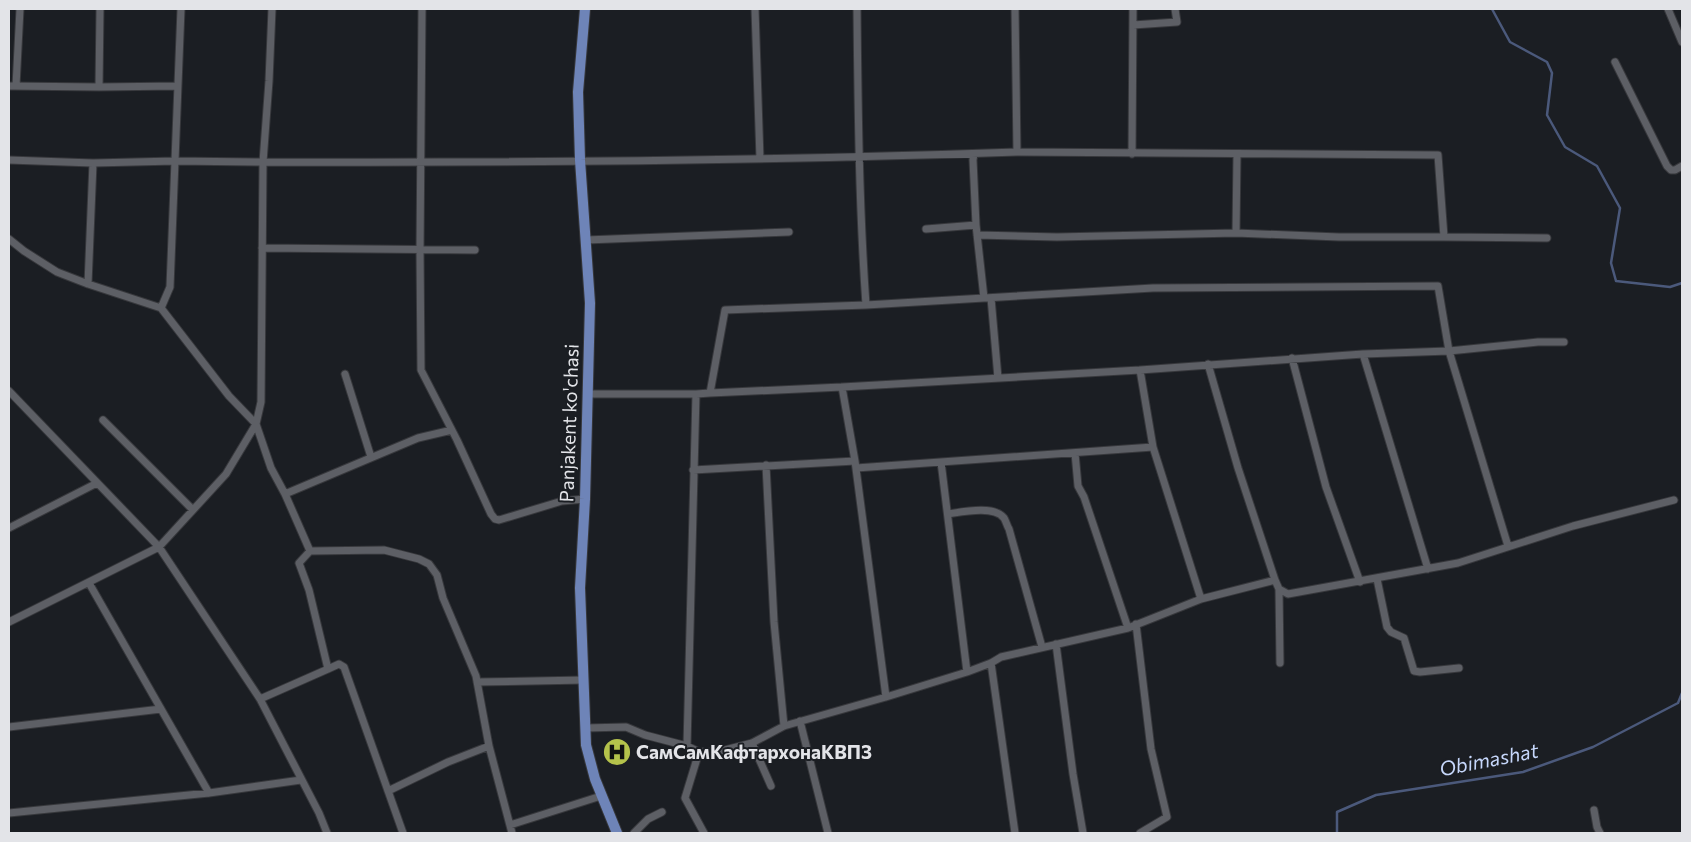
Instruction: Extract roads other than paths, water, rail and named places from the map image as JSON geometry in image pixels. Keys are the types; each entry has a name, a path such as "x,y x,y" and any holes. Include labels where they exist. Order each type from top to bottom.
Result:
{"main road":[{"name":"Panjakent ko'chasi","path":"585,9 578,92 580,160 590,303 580,588 586,746 601,796 617,833"}],"street":[{"path":"20,9 12,86 178,86"},
{"path":"99,87 100,9"},
{"path":"162,308 170,287 181,9"},
{"path":"9,622 159,547 226,474 256,424 261,402 263,162 272,9"},
{"path":"422,9 420,370 452,430 495,519 499,520 562,501 584,499"},
{"path":"755,9 760,159"},
{"path":"857,9 858,157 866,304"},
{"path":"1015,9 1017,152"},
{"path":"1132,154 1133,9"},
{"path":"1134,25 1177,22 1176,9"},
{"path":"1668,9 1682,42"},
{"path":"1616,62 1667,166 1671,170 1682,166"},
{"path":"9,160 93,163 174,161 420,162 760,159 1017,152 1438,155 1444,237"},
{"path":"974,154 977,235 988,298 998,378"},
{"path":"1236,233 1237,154"},
{"path":"88,284 93,163"},
{"path":"926,228 976,225"},
{"path":"586,240 789,232"},
{"path":"977,235 1057,237 1236,233 1339,237 1547,238"},
{"path":"9,238 24,251 57,272 162,308 229,396 256,424 271,468 285,494 310,551"},
{"path":"262,248 475,250"},
{"path":"710,393 725,310 988,298 1153,288 1438,286 1449,350 1508,546"},
{"path":"587,394 696,394 842,387 1140,370 1292,358 1449,350 1538,342 1564,342"},
{"path":"1363,354 1428,569"},
{"path":"1292,358 1326,487 1360,582"},
{"path":"1208,364 1238,468 1279,589 1280,663"},
{"path":"1140,370 1153,446 1201,599"},
{"path":"345,374 371,457"},
{"path":"842,387 856,468 1153,446"},
{"path":"9,391 159,547 260,699 327,833"},
{"path":"687,746 696,394"},
{"path":"104,420 193,510"},
{"path":"285,494 418,438 452,430"},
{"path":"1075,453 1078,486 1084,497 1128,628"},
{"path":"693,470 855,461"},
{"path":"855,461 886,697"},
{"path":"941,462 967,672"},
{"path":"766,465 774,622 784,726"},
{"path":"9,528 97,483"},
{"path":"1279,589 1288,594 1458,563 1572,526 1674,500"},
{"path":"948,514 987,510 1003,517 1042,647"},
{"path":"328,669 309,590 299,563 310,551 384,550 419,558 429,564 437,575 443,598 477,682 489,746 512,833"},
{"path":"1377,579 1386,627 1391,632 1404,638 1414,670 1420,672 1459,668"},
{"path":"586,728 626,727 645,735 687,746 699,752 722,751 752,743 784,726 967,672 1001,657 1128,628 1201,599 1275,580"},
{"path":"89,583 209,793"},
{"path":"1136,624 1152,749 1167,817 1140,833"},
{"path":"1056,644 1073,774 1083,833"},
{"path":"991,663 1016,833"},
{"path":"260,699 339,664 344,667 403,833"},
{"path":"477,682 584,680"},
{"path":"9,727 161,709"},
{"path":"800,721 828,833"},
{"path":"752,743 771,786"},
{"path":"388,791 448,762 489,746"},
{"path":"699,752 685,798 704,833"},
{"path":"9,813 209,793 301,780"},
{"path":"510,825 601,796"},
{"path":"1594,810 1600,833"},
{"path":"634,833 648,819 662,812"}],"waterway":[{"name":"Obimashat","path":"1492,9 1510,42 1547,62 1552,73 1547,115 1565,147 1597,166 1620,208 1611,263 1616,281 1670,287 1682,283"},
{"name":"Obimashat","path":"1337,833 1337,812 1376,795 1523,772 1593,747 1678,703 1682,693"}],"place":[{"name":"СамСамКафтархонаКВП3","path":"617,752"}]}
